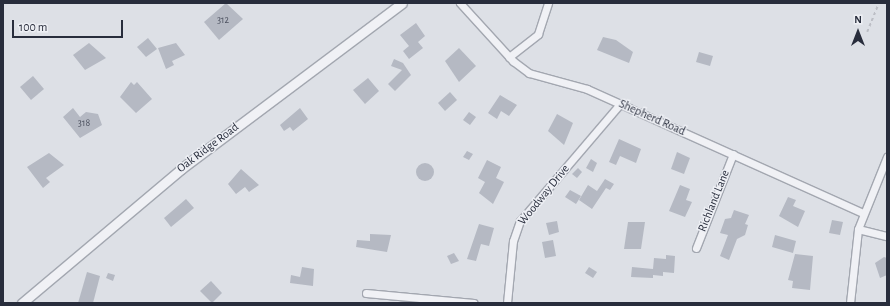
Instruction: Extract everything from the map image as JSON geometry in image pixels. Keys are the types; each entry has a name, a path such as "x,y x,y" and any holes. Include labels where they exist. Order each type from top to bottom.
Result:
{"street":[{"name":"Oak Ridge Road","path":"22,303 181,168 402,3"},
{"name":"Shepherd Road","path":"460,3 509,57 529,73 574,85 620,104 863,213"},
{"path":"509,57 538,34 548,3"},
{"name":"Woodway Drive","path":"507,303 513,241 520,221 620,104"},
{"name":"Richland Lane","path":"696,248 733,154"},
{"path":"850,303 858,229 863,213 887,157"},
{"path":"858,229 887,236"},
{"path":"366,293 474,303"}],"path":[{"path":"866,32 879,3"}],"building":[{"path":"226,3 243,19 219,40 204,22"},
{"path":"416,23 425,36 418,42 423,48 409,59 403,51 409,46 400,35"},
{"path":"603,37 616,40 633,52 629,63 597,50"},
{"path":"148,38 157,49 146,57 137,47"},
{"path":"89,43 106,58 85,70 73,55"},
{"path":"176,43 185,55 172,61 174,65 166,69 158,48"},
{"path":"459,48 476,66 459,82 445,61"},
{"path":"699,52 713,56 710,66 696,62"},
{"path":"394,59 403,63 411,75 395,91 388,84 402,70 391,66"},
{"path":"33,76 44,89 31,100 20,87"},
{"path":"368,78 379,91 365,104 353,90"},
{"path":"131,82 134,85 137,82 152,99 136,113 120,97"},
{"path":"450,92 457,100 445,111 438,103"},
{"path":"500,95 517,105 509,116 501,111 497,119 488,113"},
{"path":"73,108 80,117 86,112 98,114 102,125 80,138 63,117"},
{"path":"300,108 308,119 293,131 290,127 284,131 280,125"},
{"path":"469,112 476,117 470,125 463,120"},
{"path":"557,114 573,123 564,145 548,131"},
{"path":"619,139 641,149 636,163 620,156 616,165 609,162"},
{"path":"467,151 473,154 469,160 463,157"},
{"path":"677,152 690,158 684,174 671,169"},
{"path":"49,153 64,165 46,178 50,182 43,188 27,167"},
{"path":"591,159 597,163 593,172 586,168"},
{"path":"487,160 501,167 496,178 504,182 493,204 479,193 485,182 478,178"},
{"path":"425,163 431,166 434,172 431,178 425,181 419,178 416,172 419,166"},
{"path":"578,168 582,172 577,178 572,174"},
{"path":"241,169 259,185 249,192 245,187 236,194 228,184"},
{"path":"605,179 614,184 610,190 606,188 592,209 579,200 588,185 597,191"},
{"path":"680,185 690,189 686,200 692,202 685,217 669,211"},
{"path":"570,190 581,196 576,204 565,197"},
{"path":"788,197 796,200 793,206 805,211 798,227 779,216"},
{"path":"186,199 194,208 171,227 164,218"},
{"path":"734,210 749,215 745,224 748,225 745,235 737,239 729,260 720,256 728,235 720,233 725,219 731,218"},
{"path":"832,220 843,222 840,235 829,233"},
{"path":"557,221 559,232 549,235 546,223"},
{"path":"628,222 645,222 641,249 624,249"},
{"path":"479,224 494,228 489,246 481,244 476,261 467,259"},
{"path":"370,234 391,235 387,252 356,247 357,240 370,241"},
{"path":"775,235 796,241 793,253 772,247"},
{"path":"553,240 556,256 545,258 542,242"},
{"path":"454,253 459,261 451,264 447,256"},
{"path":"795,254 813,256 810,290 792,288 793,281 788,280"},
{"path":"666,255 675,256 674,273 663,272 663,276 653,275 653,278 631,277 632,267 653,269 654,258 666,259"},
{"path":"884,257 887,258 887,275 880,278 875,263"},
{"path":"302,267 314,269 313,286 290,283 291,275 300,277"},
{"path":"589,267 597,272 593,278 585,273"},
{"path":"87,272 100,276 93,303 78,303"},
{"path":"108,273 115,275 113,281 106,278"},
{"path":"211,281 222,293 212,303 200,291"}]}
